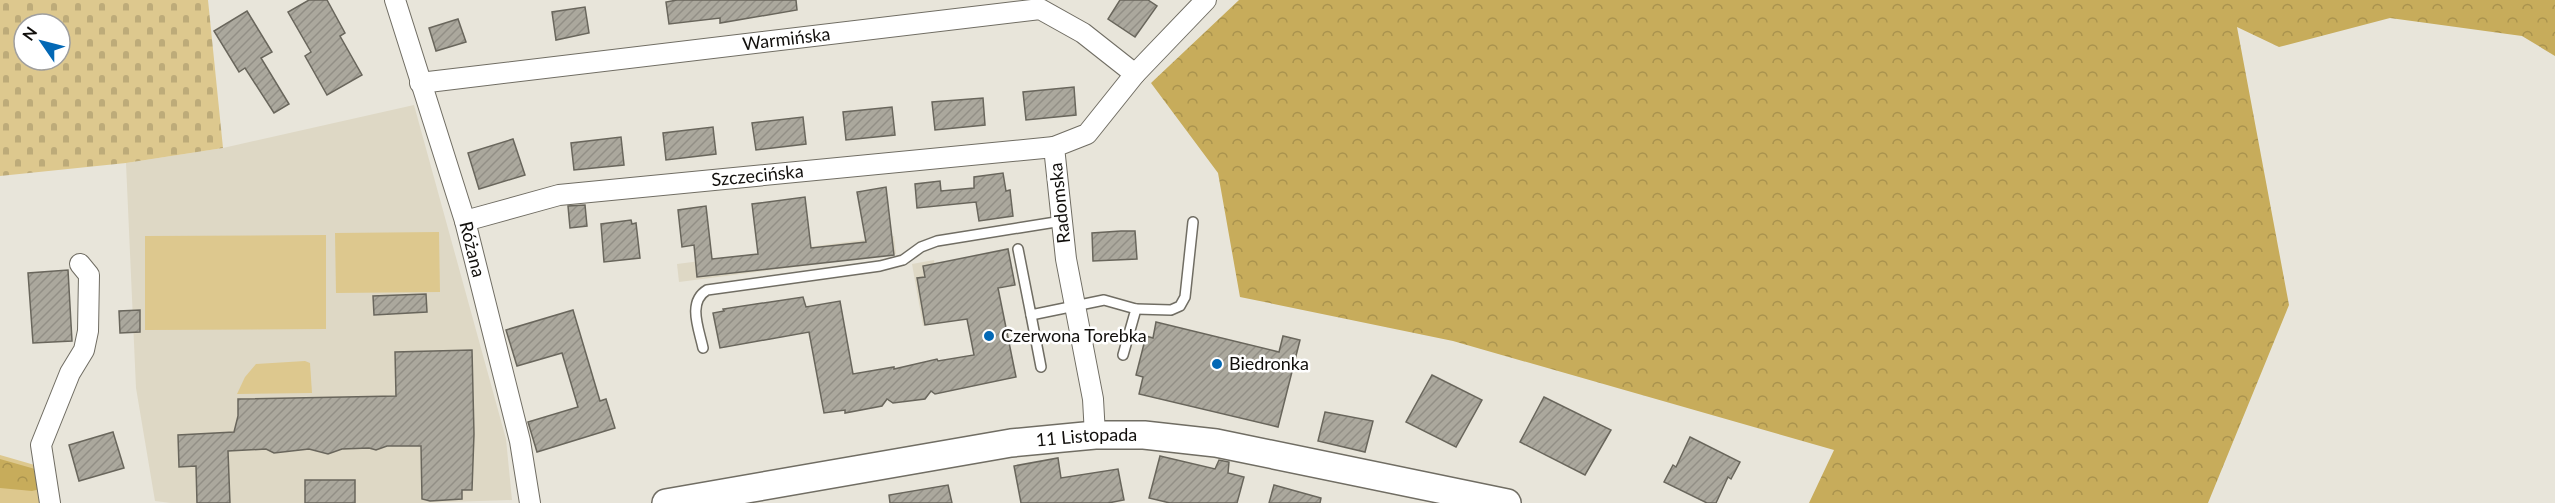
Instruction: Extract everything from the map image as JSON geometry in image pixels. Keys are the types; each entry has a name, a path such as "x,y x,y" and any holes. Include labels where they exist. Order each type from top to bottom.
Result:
{"main road":[{"name":"11 Listopada","path":"666,503 1011,443 1095,435 1144,435 1216,443 1507,503"}],"street":[{"name":"Różana","path":"395,0 465,221 519,441 530,503"},
{"name":"Radomska","path":"1095,435 1093,399 1062,221 1054,147 1087,134 1135,74 1206,0"},
{"name":"Warmińska","path":"420,83 1040,9 1083,33 1135,74"},
{"name":"Szczecińska","path":"465,221 559,195 1054,147"},
{"path":"50,503 41,445 70,373 84,350 89,275 80,264"}],"lane":[{"path":"703,348 695,303 699,295 707,290 880,266 903,260 937,241 1062,221"},
{"path":"1031,315 1104,300 1136,309 1171,310 1180,306 1185,297 1193,222"},
{"path":"1018,249 1041,367"},
{"path":"1123,355 1136,309"}],"shaded area":[{"path":"414,105 506,439 512,500 418,503 171,503 155,501 136,388 126,163 223,148"},
{"path":"894,236 896,254 679,282 677,264"},
{"path":"934,260 945,322 923,326 912,264"}],"green space":[{"path":"0,0 208,0 223,148 126,163 0,176"},
{"path":"1239,0 2555,0 2555,56 2522,36 2390,18 2279,47 2237,27 2289,305 2208,503 1809,503 1834,450 1453,341 1240,297 1218,173 1151,83"},
{"path":"439,232 440,292 336,293 335,233"},
{"path":"326,235 326,329 145,330 145,236"},
{"path":"305,361 310,363 312,393 237,394 245,377 256,364"},
{"path":"0,455 38,466 44,503 0,503"},
{"path":"0,459 35,469 40,489 32,491 0,488"}],"building":[{"path":"309,0 327,0 345,33 340,36 362,75 327,95 305,56 311,52 288,12"},
{"path":"677,0 796,0 797,10 720,23 720,18 669,24 666,2"},
{"path":"1120,0 1148,0 1157,6 1135,37 1108,19"},
{"path":"585,7 589,33 556,40 552,12"},
{"path":"247,11 272,52 261,58 289,104 274,113 245,68 239,72 214,31"},
{"path":"458,19 466,42 436,51 429,28"},
{"path":"1074,87 1076,115 1026,120 1023,92"},
{"path":"983,98 985,125 935,130 932,102"},
{"path":"892,107 895,135 846,140 843,112"},
{"path":"803,117 806,144 756,150 752,123"},
{"path":"713,127 716,154 666,160 663,133"},
{"path":"621,137 624,165 574,170 571,143"},
{"path":"513,139 525,175 479,189 468,153"},
{"path":"1003,173 1006,191 1010,190 1013,216 979,221 976,202 917,208 915,184 940,181 941,191 974,188 974,177"},
{"path":"886,187 894,255 697,277 694,245 682,247 678,210 706,206 712,259 758,254 752,204 805,197 811,248 866,242 857,192"},
{"path":"585,205 587,226 570,228 568,206"},
{"path":"631,220 632,224 636,223 640,258 604,262 601,224"},
{"path":"1135,231 1137,259 1093,261 1092,233"},
{"path":"1008,249 1015,285 998,288 1016,377 935,394 931,391 925,399 893,403 887,399 882,406 845,413 845,410 824,413 809,332 720,348 713,313 724,311 723,309 803,297 806,307 840,301 853,374 974,355 967,319 925,325 917,278 925,277 923,266"},
{"path":"68,270 72,341 33,343 28,273"},
{"path":"426,294 427,312 374,315 373,296"},
{"path":"140,310 140,332 120,333 119,311"},
{"path":"573,310 600,401 606,399 615,428 537,452 528,422 578,407 562,353 517,366 506,330"},
{"name":"Biedronka","path":"1156,322 1279,352 1283,336 1300,340 1278,427 1139,394 1143,377 1136,375 1146,336 1153,338"},
{"path":"472,350 474,434 472,490 462,490 462,499 430,501 422,499 421,446 387,446 376,450 342,449 328,454 309,449 274,453 266,449 228,451 230,503 197,503 196,466 179,467 178,435 234,432 238,416 238,399 396,396 395,352"},
{"path":"1432,375 1482,400 1456,447 1406,422"},
{"path":"1544,397 1611,430 1585,475 1520,442"},
{"path":"1325,412 1373,421 1365,452 1318,441"},
{"path":"113,432 124,468 79,481 69,445"},
{"path":"1690,437 1740,462 1731,479 1728,477 1716,503 1707,503 1664,482 1673,465 1676,467"},
{"path":"1160,456 1215,469 1219,460 1229,462 1228,473 1244,477 1237,503 1170,503 1149,498"},
{"path":"1058,458 1061,478 1118,469 1124,500 1108,503 1021,503 1014,466"},
{"path":"305,480 355,480 355,503 305,503"},
{"path":"948,485 952,503 890,503 889,495"},
{"path":"1274,485 1321,498 1320,503 1269,503"}],"place":[{"name":"Czerwona Torebka","path":"989,336"},
{"name":"Biedronka","path":"1217,364"}]}
